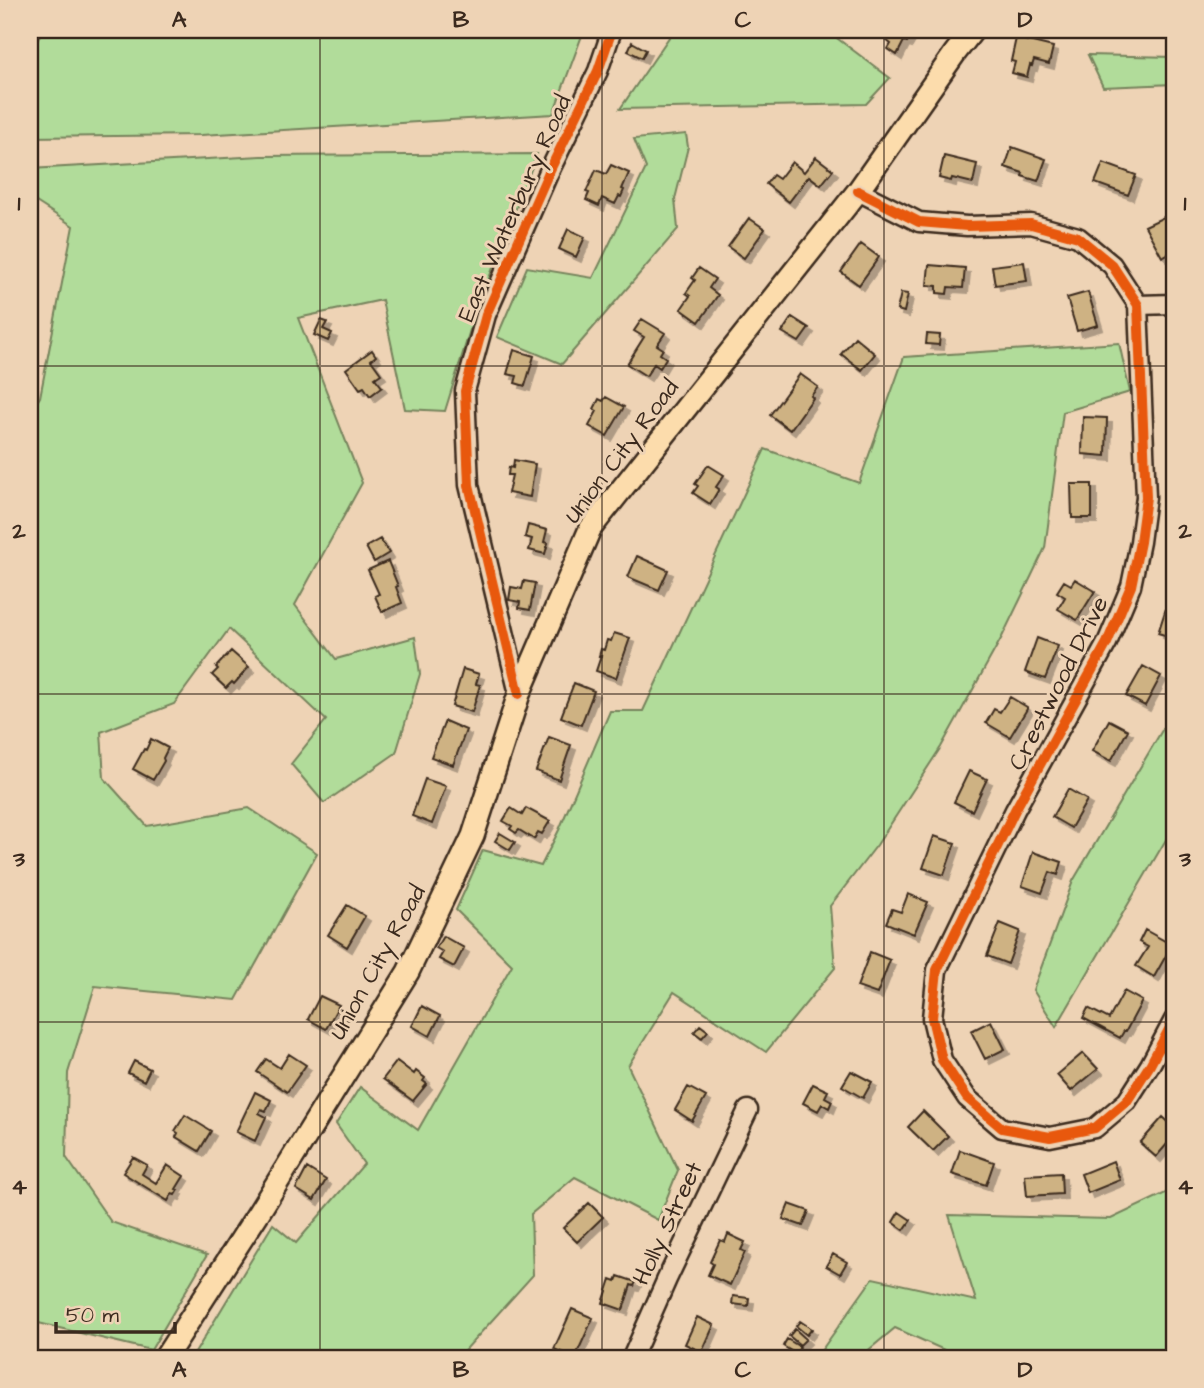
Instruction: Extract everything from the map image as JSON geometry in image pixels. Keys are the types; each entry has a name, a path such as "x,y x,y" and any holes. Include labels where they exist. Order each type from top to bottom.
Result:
{"main road":[{"name":"Union City Road","path":"165,1358 260,1212 408,972 473,836 519,694 590,529 858,191 973,30"}],"street":[{"name":"East Waterbury Road","path":"519,694 469,485 465,391 486,315 548,173 598,71 612,30"},
{"name":"Crestwood Drive","path":"858,191 919,222 967,226 1031,224 1078,237 1112,264 1138,305 1146,497 1131,586 1107,643 1015,810 937,970 932,1018 942,1060 967,1098 1002,1128 1050,1137 1095,1128 1126,1101 1150,1065 1174,1020"},
{"path":"1138,305 1174,304"},
{"name":"Holly Street","path":"632,1358 748,1110"}],"green space":[{"path":"42,30 584,30 553,114 201,135 30,137 30,57"},
{"path":"674,30 840,30 834,36 890,78 866,104 620,109"},
{"path":"1088,55 1174,57 1174,84 1103,87"},
{"path":"686,134 688,147 675,199 678,229 562,364 497,337 527,267 593,278 646,168 634,139"},
{"path":"537,154 474,317 445,411 405,409 382,300 298,318 362,483 295,605 336,659 415,637 420,674 396,753 324,803 291,764 326,720 229,629 174,704 101,732 104,778 147,826 249,808 317,853 236,1000 95,986 68,1073 66,1157 111,1222 207,1255 151,1350 30,1321 30,412 40,397 73,226 30,198 30,169 261,156"},
{"path":"1119,343 1130,392 1063,412 1045,548 1002,637 941,747 877,845 830,906 835,968 766,1052 674,992 628,1066 678,1170 658,1220 575,1177 531,1214 533,1275 458,1358 192,1358 273,1224 296,1243 364,1164 336,1124 360,1087 418,1130 512,965 456,910 483,850 541,866 610,711 643,711 765,449 859,483 904,357"},
{"path":"1174,710 1174,826 1056,1027 1033,990 1073,881"},
{"path":"1174,1189 1174,1358 962,1358 895,1328 859,1358 816,1358 873,1278 976,1301 949,1215 1111,1219"}],"building":[{"path":"889,30 914,30 897,55 888,49 891,44 886,40"},
{"path":"1016,38 1053,47 1049,64 1034,60 1027,77 1012,73 1015,62 1011,61"},
{"path":"632,42 646,50 642,58 628,51"},
{"path":"1012,147 1046,159 1038,181 1005,167"},
{"path":"944,156 977,164 973,183 939,178"},
{"path":"816,157 833,170 821,185 809,176 789,202 766,184 773,175 779,179 792,162 804,172"},
{"path":"1103,163 1136,175 1128,195 1095,183"},
{"path":"611,165 629,173 621,197 619,196 615,204 602,198 599,206 586,200 589,193 586,192 596,170 606,174"},
{"path":"1166,216 1174,231 1174,251 1162,257 1145,226"},
{"path":"749,218 765,229 744,258 728,247"},
{"path":"568,229 585,237 576,257 559,249"},
{"path":"861,244 879,257 859,285 841,272"},
{"path":"1024,262 1027,281 995,285 992,266"},
{"path":"929,265 965,268 963,288 948,287 947,294 937,293 937,286 927,285"},
{"path":"699,268 715,279 709,288 718,295 699,322 681,309 690,296 686,293"},
{"path":"1088,292 1098,325 1077,331 1067,298"},
{"path":"901,293 908,294 904,312 897,310"},
{"path":"792,317 809,328 799,342 782,332"},
{"path":"642,319 665,333 657,345 663,349 660,354 666,358 660,368 654,364 646,376 627,364 644,337 634,331"},
{"path":"321,320 327,322 323,329 332,333 328,341 314,335"},
{"path":"927,334 940,335 939,345 926,344"},
{"path":"855,337 875,354 862,370 841,354"},
{"path":"372,350 376,356 371,360 381,374 375,378 382,387 370,396 364,387 360,389 346,369"},
{"path":"514,350 534,356 525,386 515,383 517,376 507,374"},
{"path":"800,374 818,387 790,430 770,415"},
{"path":"606,397 624,407 607,436 589,426 597,411 594,409 599,399 603,401"},
{"path":"1083,417 1107,418 1106,456 1082,454"},
{"path":"514,460 535,464 530,497 508,493 512,475 508,475 509,467 513,468"},
{"path":"708,465 724,475 710,504 693,493 698,486 695,484"},
{"path":"1071,484 1092,484 1092,518 1072,518"},
{"path":"528,525 547,530 545,554 529,550 532,539 525,537"},
{"path":"380,539 389,553 374,562 366,547"},
{"path":"637,556 668,570 659,590 628,577"},
{"path":"388,561 402,603 382,612 375,596 379,594 368,570"},
{"path":"1075,579 1095,591 1077,620 1058,609 1065,597 1057,592 1064,581 1071,585"},
{"path":"524,581 535,583 530,610 519,608 520,602 509,600 511,587 522,589"},
{"path":"1169,599 1174,601 1174,638 1158,633"},
{"path":"614,633 630,638 616,678 596,671 601,649 604,650 607,640 611,641"},
{"path":"1037,638 1058,646 1045,679 1025,672"},
{"path":"231,651 249,667 234,684 232,682 226,688 212,675"},
{"path":"1143,666 1161,676 1145,706 1126,696"},
{"path":"463,669 479,674 476,684 480,685 472,712 452,706"},
{"path":"574,683 594,691 581,725 561,717"},
{"path":"1010,697 1027,709 1010,737 986,723 994,709 1000,712"},
{"path":"1109,720 1128,730 1111,761 1092,751"},
{"path":"445,721 466,730 453,765 431,757"},
{"path":"549,737 571,745 559,780 536,771"},
{"path":"151,739 168,748 153,780 133,769"},
{"path":"969,771 987,779 972,811 954,802"},
{"path":"425,779 446,786 432,824 412,816"},
{"path":"1068,789 1087,800 1071,828 1052,817"},
{"path":"511,808 522,815 526,808 550,821 542,834 538,832 534,839 519,830 516,833 510,829 512,826 503,821"},
{"path":"500,833 515,842 510,850 495,841"},
{"path":"934,836 955,843 944,875 923,868"},
{"path":"1033,852 1062,862 1058,875 1050,872 1042,893 1022,886"},
{"path":"908,894 928,902 914,934 886,923 892,909 901,912"},
{"path":"347,905 365,916 347,947 328,935"},
{"path":"1000,923 1020,931 1008,964 987,956"},
{"path":"1145,930 1172,945 1154,977 1136,966 1148,947 1139,942"},
{"path":"443,936 464,948 454,967 439,959 443,952 436,948"},
{"path":"870,952 890,960 877,994 857,987"},
{"path":"1124,991 1142,1001 1120,1038 1083,1018 1088,1008 1109,1019"},
{"path":"320,996 339,1005 326,1029 308,1019"},
{"path":"422,1006 440,1016 430,1036 412,1026"},
{"path":"991,1021 1005,1049 985,1059 971,1031"},
{"path":"700,1025 708,1031 702,1038 694,1032"},
{"path":"1083,1053 1098,1069 1071,1091 1057,1075"},
{"path":"289,1054 306,1065 287,1092 257,1072 266,1059 280,1068"},
{"path":"134,1061 150,1069 144,1081 128,1073"},
{"path":"397,1061 414,1074 416,1071 425,1078 423,1081 427,1084 413,1101 383,1079"},
{"path":"851,1071 872,1082 863,1098 842,1086"},
{"path":"813,1084 828,1091 825,1097 832,1101 829,1108 822,1104 818,1111 803,1103"},
{"path":"688,1087 706,1097 692,1121 675,1110"},
{"path":"255,1092 271,1100 266,1111 261,1109 259,1113 266,1117 255,1141 236,1132"},
{"path":"923,1111 948,1136 933,1151 908,1127"},
{"path":"185,1115 211,1131 199,1151 176,1137 178,1133 175,1131"},
{"path":"1163,1117 1174,1127 1174,1136 1156,1157 1140,1143"},
{"path":"960,1150 994,1162 986,1185 952,1174"},
{"path":"133,1157 147,1165 142,1174 156,1183 167,1165 184,1176 175,1195 172,1194 168,1201 123,1173"},
{"path":"1113,1161 1120,1180 1088,1193 1081,1174"},
{"path":"307,1168 326,1180 314,1200 296,1189"},
{"path":"1061,1173 1062,1194 1027,1196 1025,1175"},
{"path":"589,1203 603,1217 577,1242 563,1228"},
{"path":"789,1204 809,1211 803,1226 783,1219"},
{"path":"899,1212 911,1220 904,1230 893,1222"},
{"path":"728,1234 745,1242 741,1250 745,1252 730,1285 708,1275 713,1264 710,1262 720,1240 725,1242"},
{"path":"833,1254 847,1262 840,1274 826,1266"},
{"path":"618,1276 636,1282 634,1286 631,1285 623,1310 603,1303 611,1279 616,1281"},
{"path":"733,1296 749,1298 748,1306 732,1304"},
{"path":"572,1309 593,1318 575,1358 554,1349"},
{"path":"697,1317 714,1325 702,1352 685,1344"},
{"path":"800,1321 812,1329 807,1335 796,1326"},
{"path":"795,1329 806,1339 800,1345 789,1336"},
{"path":"787,1339 800,1347 796,1354 783,1346"}],"cycle path":[{"path":"519,694 469,485 465,391 486,315 548,174 598,71 612,30"},
{"path":"858,191 919,222 967,226 1031,224 1078,237 1112,265 1138,305 1146,497 1131,586 1107,643 1015,810 937,970 932,1018 942,1060 967,1098 1002,1128 1050,1137 1095,1128 1127,1101 1174,1020"}]}
